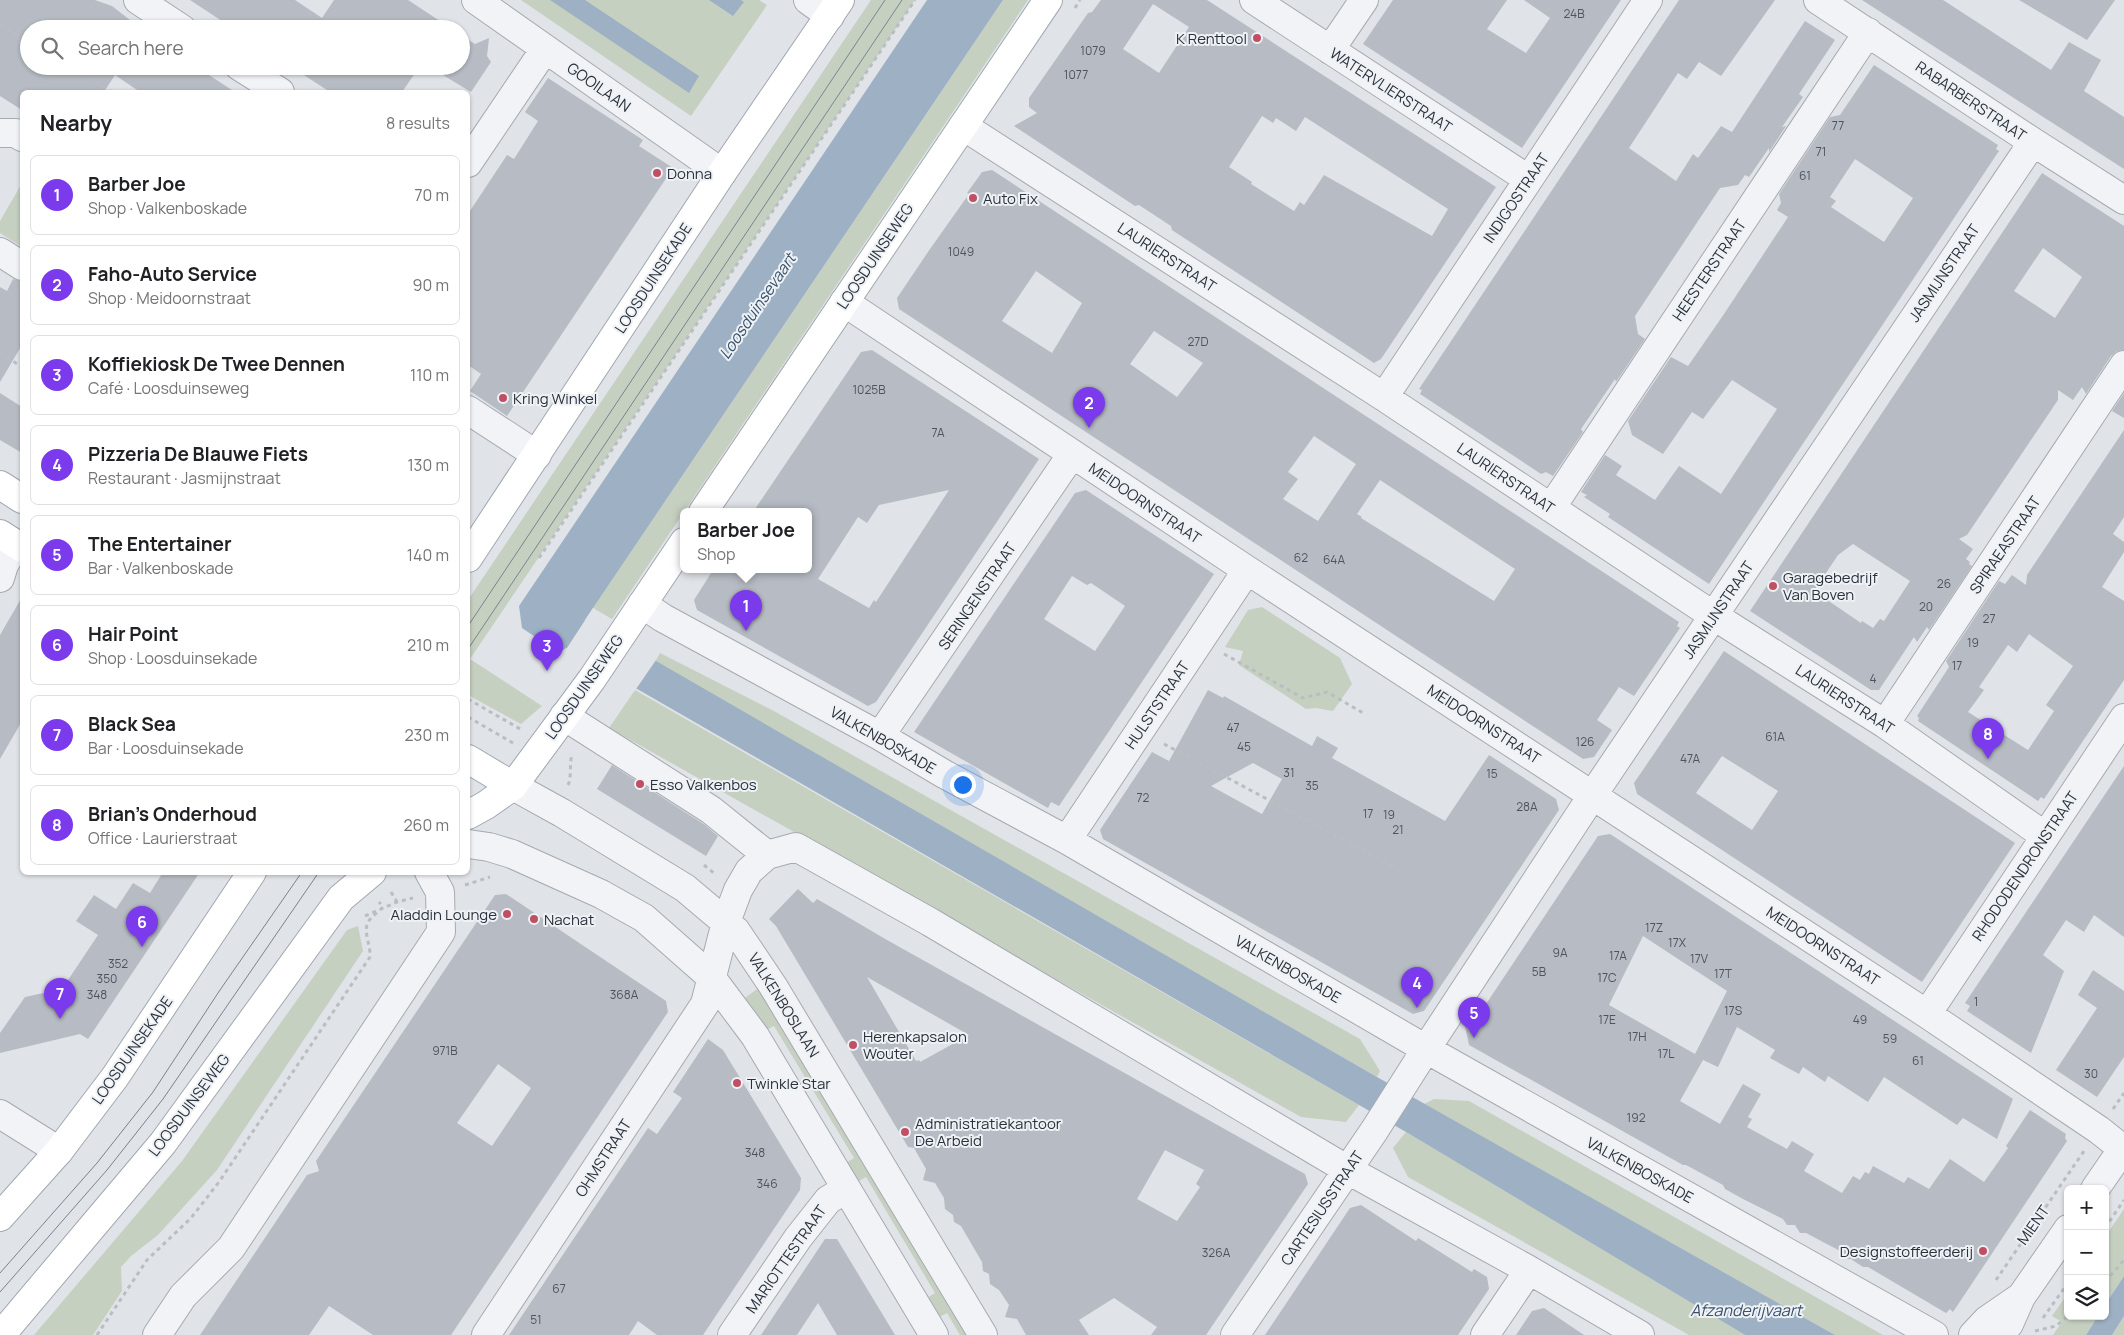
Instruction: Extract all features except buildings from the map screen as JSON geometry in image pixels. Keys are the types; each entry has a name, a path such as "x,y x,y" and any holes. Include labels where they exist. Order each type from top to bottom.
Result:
{"main road":[{"name":"LOOSDUINSEWEG","path":"706,508 1048,0"},
{"name":"LOOSDUINSEKADE","path":"470,555 722,173 826,5"},
{"path":"0,486 20,498"},
{"name":"LOOSDUINSEWEG","path":"470,814 513,786 592,678 680,548"},
{"path":"470,760 513,786"},
{"name":"LOOSDUINSEKADE","path":"0,1217 59,1151 115,1077 250,875"},
{"name":"LOOSDUINSEWEG","path":"0,1335 162,1143 341,898 367,875"}],"street":[{"path":"138,0 168,20"},
{"name":"GOOILAAN","path":"476,0 722,173"},
{"name":"WATERVLIERSTRAAT","path":"1254,0 1528,179"},
{"path":"1330,50 1364,0"},
{"name":"INDIGOSTRAAT","path":"1384,397 1648,0"},
{"name":"RABARBERSTRAAT","path":"1818,0 2124,200"},
{"name":"HEESTERSTRAAT","path":"1551,508 1868,32"},
{"path":"470,160 545,49"},
{"path":"254,75 277,90"},
{"name":"LAURIERSTRAAT","path":"963,126 1384,397 1714,616 1885,724 2045,836"},
{"path":"0,133 16,133 20,136"},
{"name":"JASMIJNSTRAAT","path":"1408,1080 1426,1049 1592,796 2033,142"},
{"path":"0,252 20,265"},
{"name":"MEIDOORNSTRAAT","path":"844,302 1247,570 1927,1014 2124,1148"},
{"name":"SPIRAEASTRAAT","path":"1885,724 2124,365"},
{"path":"470,411 537,454"},
{"name":"SERINGENSTRAAT","path":"880,736 1072,454"},
{"name":"HULSTSTRAAT","path":"1067,840 1247,570"},
{"name":"VALKENBOSKADE","path":"642,604 663,618 1067,840 1426,1049 1934,1335"},
{"path":"564,716 711,810 767,855"},
{"name":"RHODODENDRONSTRAAT","path":"1927,1014 2124,718"},
{"name":"VALKENBOSLAAN","path":"513,786 562,813 685,888 741,937 774,986 983,1335"},
{"path":"470,844 512,854 601,894 644,918 711,977 754,1036 934,1335"},
{"path":"726,922 738,890 750,871 767,855 796,847 930,922 1348,1170 1529,1270 1640,1335"},
{"path":"157,1335 183,1296 231,1248 441,932 440,892 431,875"},
{"name":"OHMSTRAAT","path":"486,1335 704,1004 726,922"},
{"name":"CARTESIUSSTRAAT","path":"1235,1335 1408,1080"},
{"path":"0,1114 59,1151"},
{"path":"2098,1185 2124,1148"},
{"name":"MARIOTTESTRAAT","path":"732,1335 798,1238 828,1200 846,1189"},
{"name":"MIENT","path":"2000,1335 2008,1324 2021,1297 2067,1230"},
{"path":"1485,1335 1529,1270"},
{"name":"MIENT","path":"1972,1335 1987,1320 2021,1297"}],"path":[{"path":"539,558 915,0"},
{"path":"0,25 20,37"},
{"path":"83,75 109,90"},
{"path":"0,353 20,366"},
{"path":"1199,641 1303,698 1327,692 1365,714"},
{"path":"1140,731 1400,870"},
{"path":"570,763 570,782"},
{"path":"97,1335 147,1260 191,1218 219,1182 370,957 371,949 366,932 368,922 383,908 367,875"},
{"name":"MIENT","path":"1992,1285 2124,1093"},
{"path":"2109,1222 2124,1200"},
{"path":"2109,1277 2124,1260"},
{"path":"2028,1332 2056,1326 2064,1319"}],"green space":[{"path":"521,0 759,0 767,5 691,116"},
{"path":"871,0 915,0 470,659 470,597"},
{"path":"1003,0 1028,0 687,508 680,508 680,518 612,619 593,608"},
{"path":"20,186 20,246 0,233 0,221"},
{"path":"1262,607 1340,658 1352,684 1333,711 1316,708 1306,709 1239,665 1243,651 1225,647 1248,610"},
{"path":"660,653 772,710 1360,1039 1380,1071 1377,1077 655,662"},
{"path":"470,659 542,706 521,724 470,696"},
{"path":"635,690 1359,1105 1346,1122 1301,1117 609,728"},
{"path":"358,926 363,951 217,1170 158,1235 131,1256 121,1267 122,1291 93,1335 34,1335 182,1161 347,930"},
{"path":"760,987 971,1335 960,1335 947,1313 936,1319 924,1300 935,1293 866,1177 854,1184 843,1165 854,1158 774,1026 762,1032 742,1000"},
{"path":"1434,1099 1469,1101 1883,1335 1835,1335 1424,1104"},
{"path":"1406,1132 1745,1335 1689,1335 1408,1177 1393,1148"},
{"path":"2124,1209 2124,1276 2109,1299 2109,1275 2109,1231"},
{"path":"2064,1299 2064,1320 2095,1320 2086,1335 2053,1335 2062,1322 2052,1316"},
{"path":"2124,1316 2124,1335 2112,1335"}],"water":[{"path":"550,0 585,0 699,76 689,93"},
{"path":"709,0 741,0 744,2 733,16"},
{"path":"927,0 1003,0 585,620 1377,1077 1835,1335 1745,1335 1406,1132 566,648 559,653 522,628 519,606"},
{"path":"2124,1276 2124,1316 2112,1335 2086,1335 2095,1320 2109,1320 2109,1299"}],"pier":[{"path":"593,608 595,609 588,619 656,660 634,692 566,651 563,654"}],"tram line":[{"path":"470,623 885,0"},
{"path":"470,646 902,0"},
{"path":"0,1273 97,1163 153,1092 220,990 300,875"},
{"path":"0,1292 107,1170 163,1099 317,875"}],"place":[{"name":"K Renttool","path":"1257,38"},
{"name":"Donna","path":"657,173"},
{"name":"Auto Fix","path":"973,198"},
{"name":"Kring Winkel","path":"503,398"},
{"name":"Faho-Auto Service","path":"1089,428"},
{"name":"Garagebedrijf Van Boven","path":"1773,586"},
{"name":"Barber Joe","path":"746,631"},
{"name":"Koffiekiosk De Twee Dennen","path":"547,671"},
{"name":"Brian's Onderhoud","path":"1988,759"},
{"name":"Esso Valkenbos","path":"640,784"},
{"name":"Aladdin Lounge","path":"507,914"},
{"name":"Nachat","path":"534,919"},
{"name":"Hair Point","path":"142,947"},
{"name":"Pizzeria De Blauwe Fiets","path":"1417,1008"},
{"name":"Black Sea","path":"60,1019"},
{"name":"The Entertainer","path":"1474,1038"},
{"name":"Herenkapsalon Wouter","path":"853,1045"},
{"name":"Twinkle Star","path":"737,1083"},
{"name":"Administratiekantoor De Arbeid","path":"905,1132"},
{"name":"Designstoffeerderij","path":"1983,1251"}],"water label":[{"name":"Loosduinsevaart","path":"757,306"},
{"name":"Afzanderijvaart","path":"1746,1310"}]}
